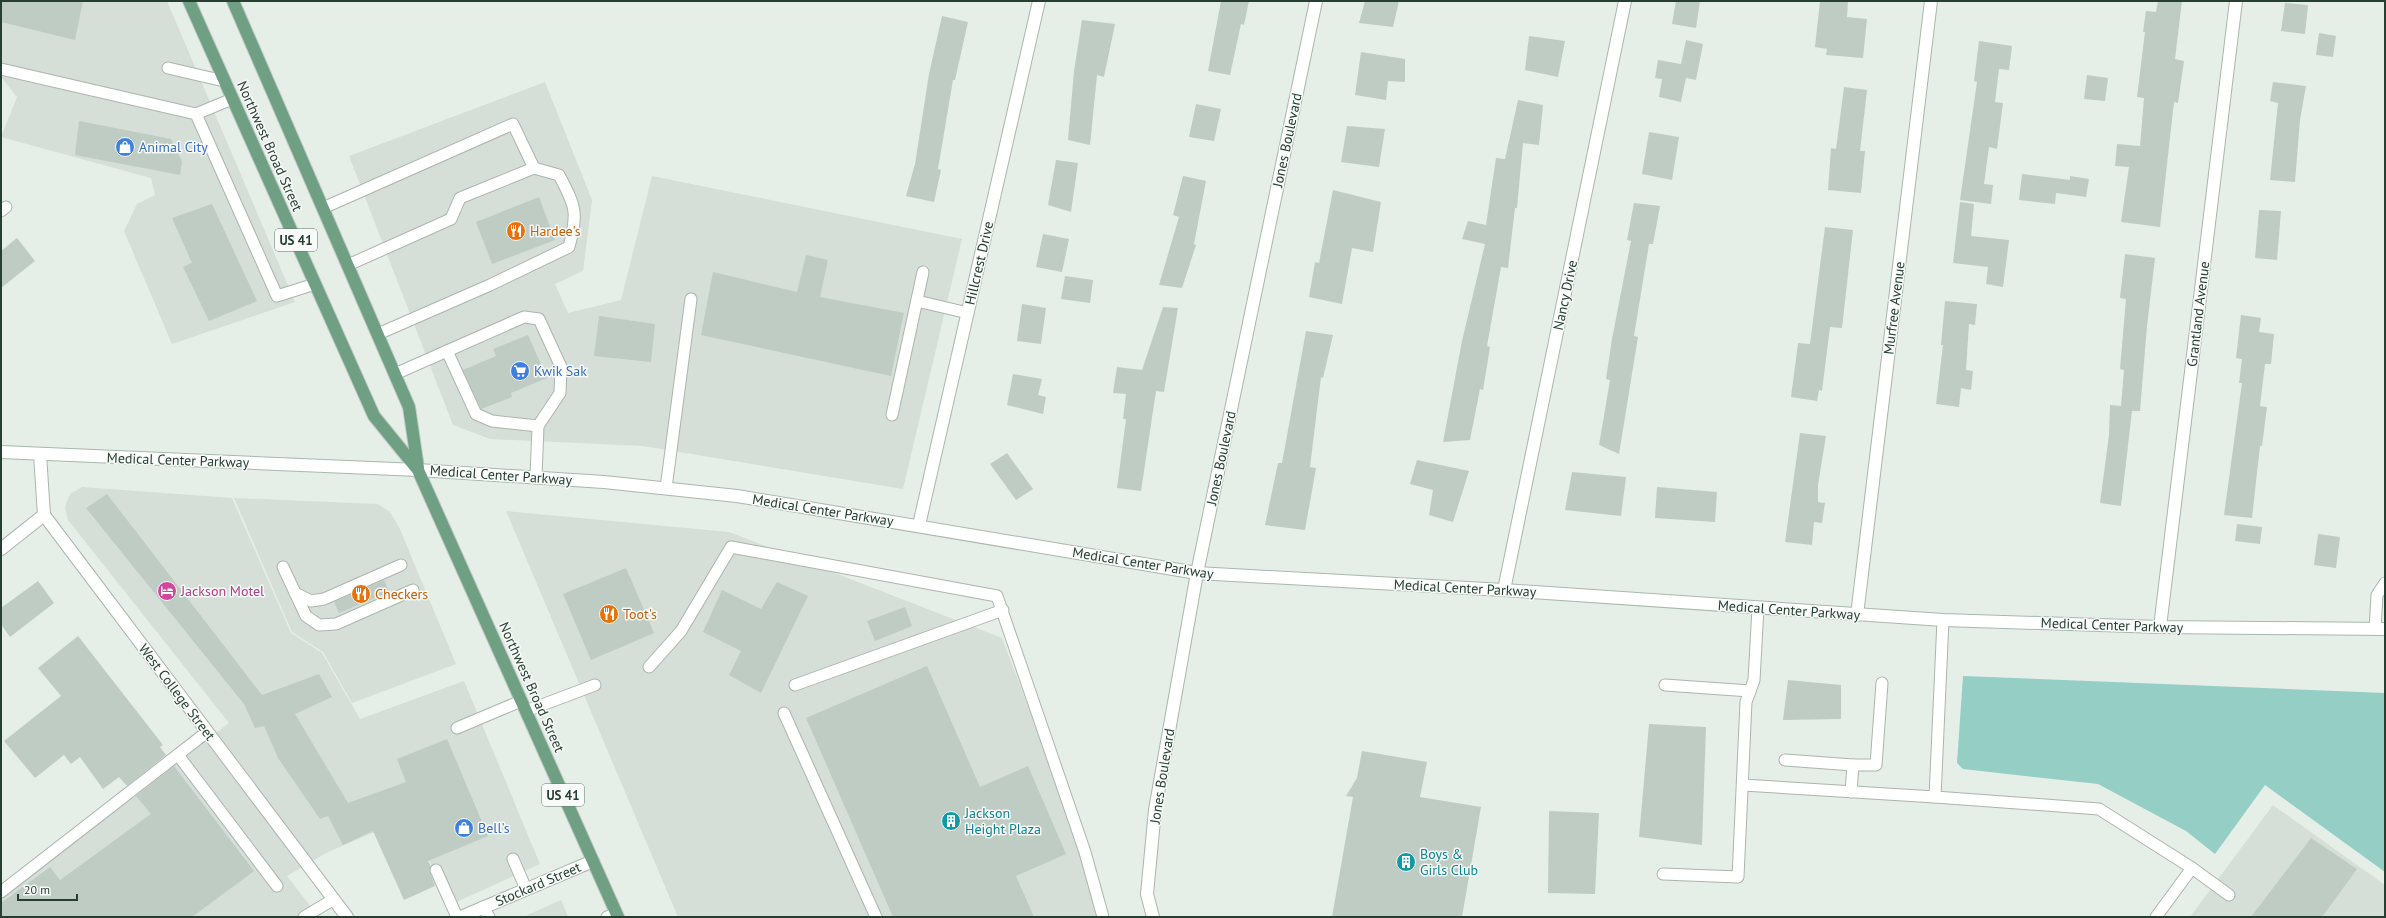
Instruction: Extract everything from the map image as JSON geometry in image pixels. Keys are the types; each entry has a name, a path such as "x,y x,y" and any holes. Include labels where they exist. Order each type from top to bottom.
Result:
{"main road":[{"name":"Northwest Broad Street","path":"189,1 374,416 418,470 593,861 613,916"},
{"name":"Northwest Broad Street","path":"233,1 409,407 418,470"}],"street":[{"name":"Hillcrest Drive","path":"919,526 1039,1"},
{"name":"Jones Boulevard","path":"1153,917 1148,894 1155,810 1197,573 1316,1"},
{"name":"Nancy Drive","path":"1504,590 1625,1"},
{"name":"Murfree Avenue","path":"1857,614 1931,1"},
{"name":"Grantland Avenue","path":"2160,627 2236,1"},
{"name":"Medical Center Parkway","path":"1,452 418,470 536,477 666,488 737,496 1197,573 1504,590 1943,620 2160,627 2380,629"},
{"path":"1,549 44,516 40,454"},
{"name":"West College Street","path":"44,516 347,917"},
{"name":"Stockard Street","path":"461,917 486,912 526,889 593,861"}],"lane":[{"path":"168,68 224,80"},
{"path":"1,69 196,114 232,99"},
{"path":"196,114 277,296 315,284"},
{"path":"323,208 513,124 534,168"},
{"path":"348,265 451,218 460,198 534,168 559,175 573,202 576,221 569,247 490,285 378,334"},
{"path":"892,415 923,272"},
{"path":"666,488 691,299"},
{"path":"917,301 968,313"},
{"path":"395,374 524,317 539,319 561,368 560,393 538,426 536,477"},
{"path":"447,351 476,414 492,421 538,426"},
{"path":"649,667 681,631 731,547 997,596 1085,852 1103,917"},
{"path":"295,593 311,601 324,599 401,566"},
{"path":"283,568 306,616 319,625 336,624 413,590"},
{"path":"2380,629 2377,595 2385,583"},
{"path":"1663,874 1738,878 1746,702 1754,680 1758,608"},
{"path":"795,685 1003,610"},
{"path":"1935,797 1943,620"},
{"path":"1785,760 1876,766 1882,683"},
{"path":"457,728 595,685"},
{"path":"1665,685 1750,691"},
{"path":"784,713 876,917"},
{"path":"1,892 208,732"},
{"path":"178,755 277,886"},
{"path":"1851,792 1852,765"},
{"path":"1743,785 2099,809 2192,868 2229,895"},
{"path":"513,859 526,889"},
{"path":"2156,917 2192,868"},
{"path":"436,870 457,917"},
{"path":"304,917 334,899"}],"shaded area":[{"path":"1,1 167,1 295,302 172,344 124,231 137,204 155,195 151,178 1,137 17,97 1,77"},
{"path":"545,82 592,200 583,271 555,284 568,313 621,300 652,176 962,239 903,489 643,446 490,439 453,425 349,156"},
{"path":"82,487 232,498 291,633 322,653 360,719 464,681 540,864 450,905 409,817 326,853 287,876 319,917 1,917 1,897 229,723 68,520 65,507 70,494"},
{"path":"234,498 378,504 390,512 399,527 456,664 352,703 323,652 292,632"},
{"path":"506,511 729,532 1002,638 1108,917 678,917"},
{"path":"2273,805 2385,885 2385,917 2190,917"},
{"path":"561,900 568,917 523,917"}],"water":[{"path":"1963,676 2385,693 2385,872 2265,785 2215,854 2186,831 2098,784 1963,769 1957,763"}],"building":[{"path":"1,1 83,1 75,40 1,22"},
{"path":"1221,1 1249,1 1244,25 1241,24 1230,75 1208,71"},
{"path":"1365,1 1399,1 1393,27 1359,23"},
{"path":"1676,1 1700,1 1696,28 1672,24"},
{"path":"1820,1 1848,1 1847,17 1867,19 1863,58 1826,55 1827,49 1815,47"},
{"path":"2158,1 2182,1 2175,59 2184,61 2178,103 2174,102 2160,227 2121,222 2129,167 2115,166 2117,144 2140,146 2144,98 2137,97 2145,32 2143,32 2146,11 2156,12"},
{"path":"2285,3 2308,5 2305,34 2281,31"},
{"path":"942,16 968,22 955,80 953,80 938,169 941,170 934,202 906,196 915,164 929,74"},
{"path":"1082,20 1115,24 1104,77 1097,75 1090,145 1068,140 1074,71"},
{"path":"2319,33 2336,36 2333,57 2316,55"},
{"path":"1529,36 1565,41 1558,77 1525,70"},
{"path":"1686,40 1703,44 1696,80 1686,78 1681,102 1659,97 1662,79 1655,78 1658,60 1681,64"},
{"path":"1979,41 2012,46 2009,70 1999,69 1995,102 2003,103 1997,149 1989,147 1984,184 1993,185 1991,204 1960,200 1977,82 1974,81"},
{"path":"1361,52 1405,59 1405,82 1388,81 1386,100 1355,95"},
{"path":"2087,75 2108,78 2105,101 2084,99"},
{"path":"2273,82 2306,86 2300,120 2295,182 2270,180 2278,103 2270,101"},
{"path":"1844,87 1867,90 1860,151 1865,151 1861,193 1828,190 1831,148 1836,149"},
{"path":"1518,100 1543,105 1539,145 1523,143 1517,208 1515,208 1508,268 1501,267 1487,346 1490,347 1483,390 1480,389 1470,440 1443,442 1462,341 1485,244 1462,239 1468,221 1486,225 1496,158 1505,159"},
{"path":"1196,104 1221,109 1214,141 1189,137"},
{"name":"Animal City","path":"79,121 171,139 182,162 180,175 75,155"},
{"path":"1347,126 1385,129 1379,167 1341,162"},
{"path":"1649,132 1679,137 1672,180 1642,174"},
{"path":"1056,160 1078,163 1071,212 1048,205"},
{"path":"2022,174 2070,180 2070,176 2089,179 2086,197 2056,193 2055,204 2019,200"},
{"path":"1183,176 1206,181 1194,244 1196,245 1182,288 1159,285 1179,217 1173,215"},
{"path":"1333,190 1381,202 1373,252 1352,248 1342,304 1309,297 1315,262 1319,263"},
{"name":"Hardee's","path":"539,197 555,240 492,264 476,222"},
{"path":"1960,202 1974,204 1971,236 2009,240 2003,287 1986,284 1988,267 1953,263"},
{"path":"1634,203 1660,206 1653,244 1649,244 1634,336 1638,337 1619,454 1599,445 1610,380 1606,379 1612,339 1631,241 1627,240"},
{"path":"212,204 257,301 209,321 183,267 192,263 172,218"},
{"path":"2259,210 2281,211 2277,260 2255,258"},
{"path":"1825,227 1853,230 1842,328 1830,327 1822,391 1819,390 1817,401 1791,397 1798,343 1810,344"},
{"path":"1043,234 1069,239 1062,272 1036,267"},
{"path":"17,238 35,261 1,288 1,251"},
{"path":"2125,254 2155,258 2147,326 2140,411 2132,411 2121,506 2100,503 2109,435 2110,405 2121,406 2124,370 2120,369 2126,299 2120,298"},
{"path":"806,255 828,260 820,297 904,313 891,376 701,335 713,272 797,292"},
{"path":"1065,276 1093,280 1090,303 1061,299"},
{"path":"1945,301 1977,304 1975,325 1969,324 1966,370 1973,371 1971,390 1961,388 1959,407 1936,404 1943,345 1941,345"},
{"path":"1022,304 1046,308 1041,344 1017,341"},
{"path":"1163,307 1178,308 1164,392 1156,391 1141,491 1117,488 1126,419 1123,419 1126,394 1113,393 1117,367 1142,370"},
{"path":"2241,315 2261,318 2259,332 2274,334 2271,364 2265,364 2260,406 2267,407 2262,446 2260,446 2252,518 2224,515 2242,383 2239,383 2242,359 2236,358"},
{"path":"599,316 655,324 651,362 594,356"},
{"path":"1306,331 1333,335 1323,378 1321,377 1310,467 1316,468 1305,530 1265,525 1278,463 1282,463"},
{"path":"528,335 547,378 511,393 512,397 481,409 463,370 496,356 493,349"},
{"path":"1013,374 1042,379 1038,395 1046,397 1043,414 1007,405"},
{"path":"1800,433 1826,436 1818,485 1818,502 1825,503 1822,523 1814,522 1812,545 1785,542"},
{"path":"1007,453 1033,489 1016,500 990,464"},
{"path":"1417,460 1469,471 1453,522 1429,515 1433,490 1410,484"},
{"path":"1572,472 1626,477 1621,516 1565,510"},
{"path":"1657,487 1717,492 1715,522 1655,518"},
{"path":"107,494 262,695 319,674 332,697 295,714 348,803 406,782 397,759 447,739 488,836 428,861 431,866 430,872 435,886 404,900 373,831 343,845 328,816 320,819 278,758 264,726 255,728 244,704 86,508"},
{"path":"2237,524 2262,527 2260,544 2235,541"},
{"path":"2318,534 2340,537 2336,568 2314,565"},
{"name":"Toot's","path":"626,568 654,633 591,660 563,594"},
{"name":"Checkers","path":"384,580 389,592 339,613 334,602"},
{"path":"38,581 54,603 10,637 1,624 1,608"},
{"path":"777,582 808,596 761,693 729,675 741,651 703,632 722,590 761,609"},
{"path":"905,607 912,626 875,641 867,621"},
{"path":"78,636 163,745 160,747 166,755 127,786 119,777 103,789 80,757 71,764 64,755 35,778 4,741 61,696 38,668"},
{"name":"Jackson Height Plaza","path":"927,666 980,787 1028,766 1066,854 1016,876 1034,917 893,917 806,718"},
{"path":"1788,680 1841,685 1841,719 1783,720"},
{"path":"1649,724 1706,727 1702,845 1639,837"},
{"name":"Boys & Girls Club","path":"1362,751 1427,762 1420,797 1481,807 1462,917 1332,917 1353,797 1346,796 1357,778"},
{"path":"174,766 254,871 192,917 1,917 1,903 50,867 60,880 151,814 136,796"},
{"path":"1549,811 1599,813 1595,894 1548,893"},
{"path":"2311,838 2357,869 2322,917 2251,917"}],"place":[{"name":"Animal City","path":"125,147"},
{"name":"Hardee's","path":"516,231"},
{"name":"Kwik Sak","path":"520,371"},
{"name":"Jackson Motel","path":"167,591"},
{"name":"Checkers","path":"361,594"},
{"name":"Toot's","path":"609,614"},
{"name":"Jackson Height Plaza","path":"951,821"},
{"name":"Bell's","path":"464,828"},
{"name":"Boys & Girls Club","path":"1406,862"}]}
